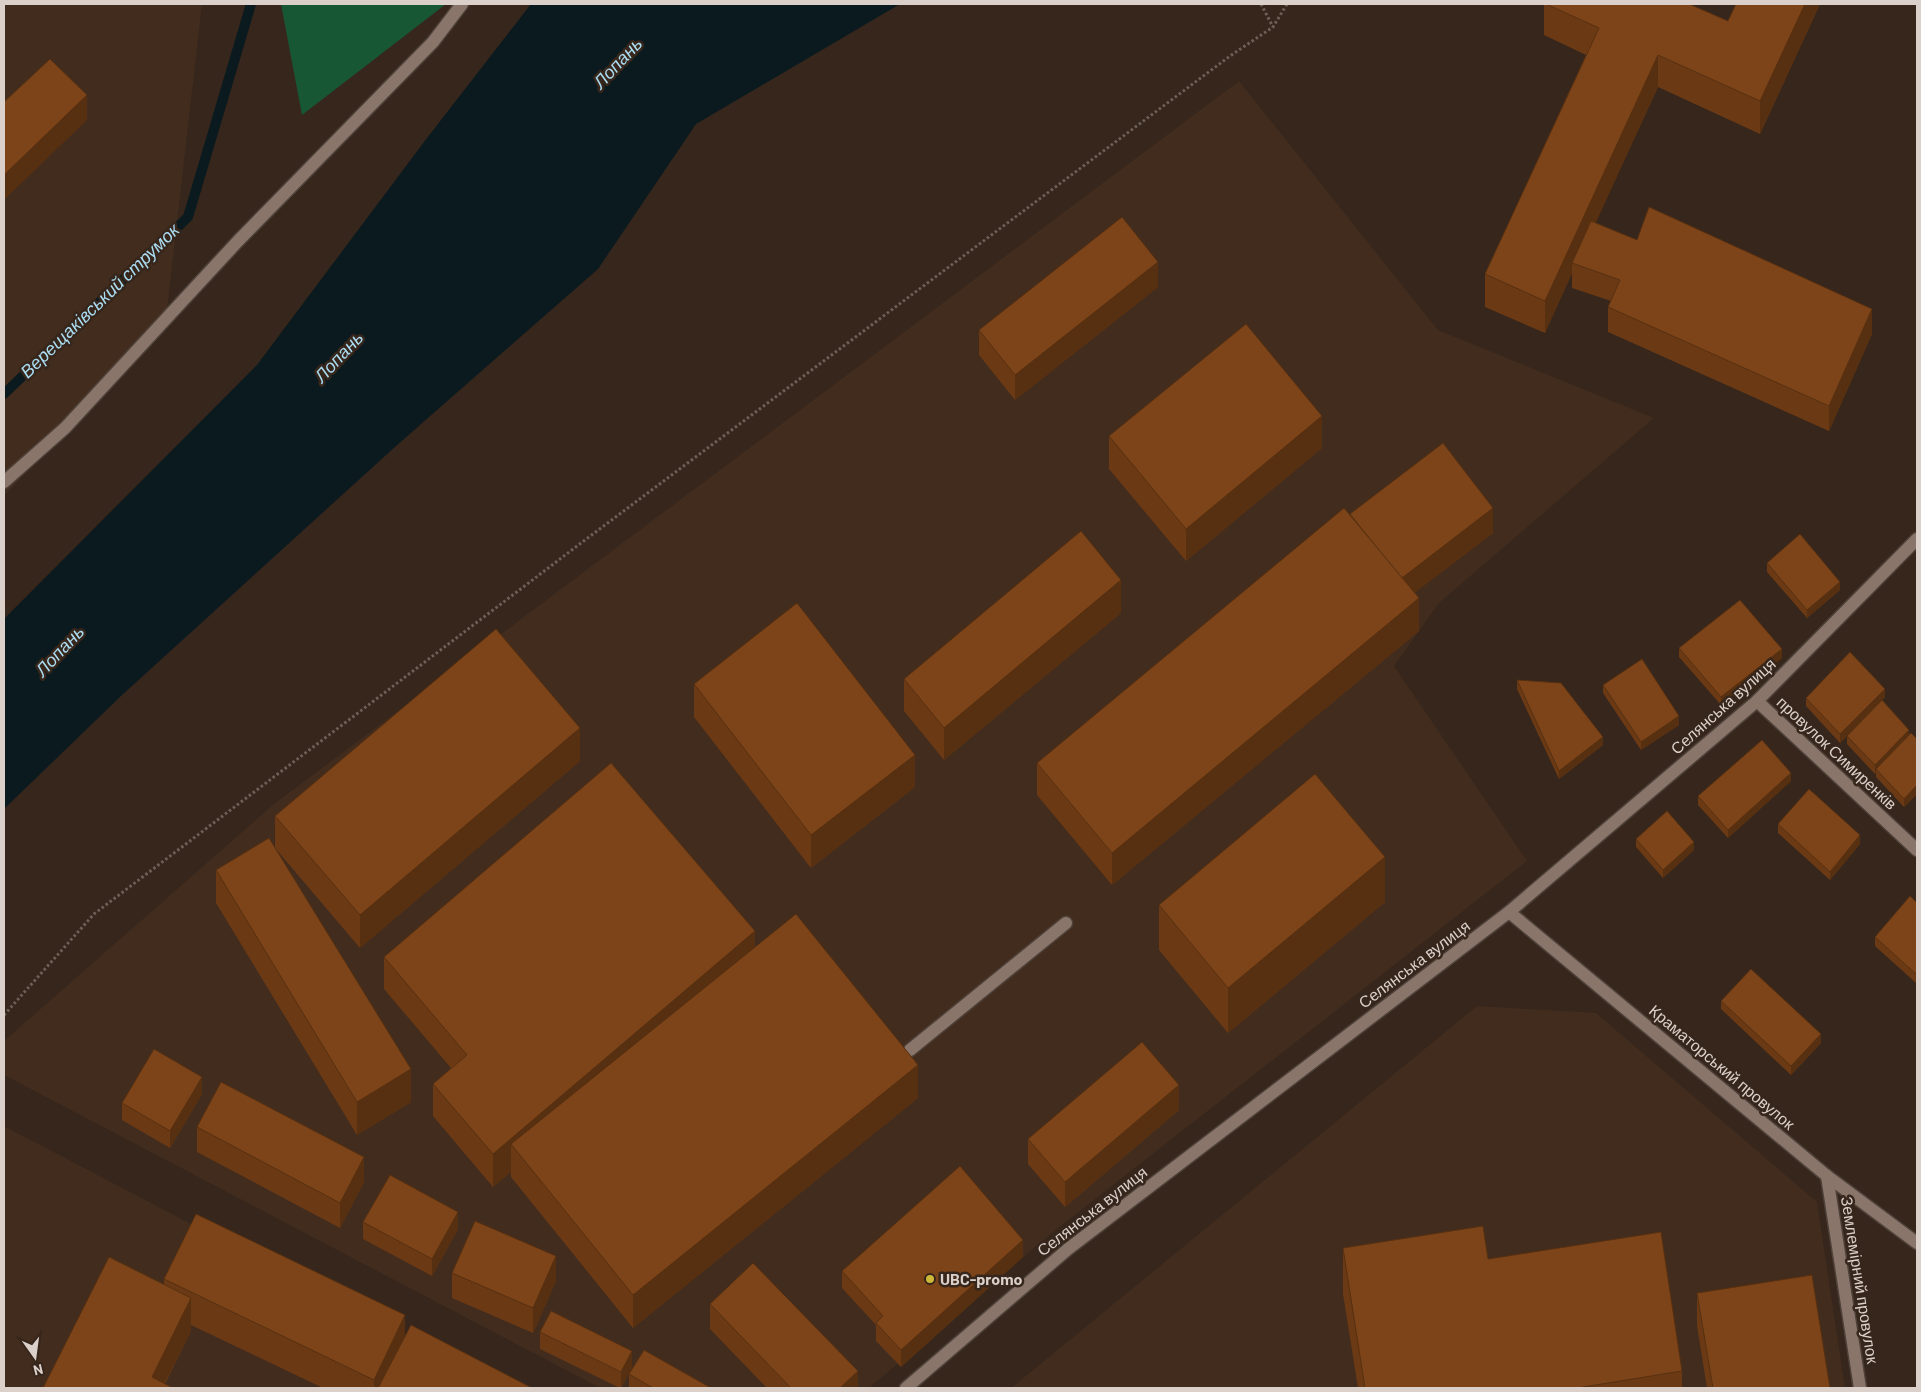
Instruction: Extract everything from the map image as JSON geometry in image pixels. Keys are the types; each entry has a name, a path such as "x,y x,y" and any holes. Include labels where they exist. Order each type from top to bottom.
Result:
{"street":[{"path":"4,482 65,428 238,241 433,42 462,4"},
{"name":"Селянська вулиця","path":"906,1388 1068,1249 1509,912 1757,701 1917,539"},
{"name":"провулок Симиренків","path":"1757,701 1917,850"},
{"name":"Краматорський провулок","path":"1509,912 1828,1176 1917,1242"},
{"path":"910,1050 1066,923"},
{"name":"Землемірний провулок","path":"1828,1176 1860,1388"}],"path":[{"path":"1261,4 1273,27"},
{"path":"4,1015 94,914 588,537 1230,56 1273,27 1287,4"}],"shaded area":[{"path":"4,4 202,4 166,319 4,496"},
{"path":"1239,81 1438,330 1654,418 1439,603 1394,666 1527,861 1053,1232 869,1388 600,1388 4,1075 4,1041 274,804"},
{"path":"1477,1006 1596,1013 1817,1202 1845,1388 1011,1388"},
{"path":"4,1126 504,1388 4,1388"}],"green space":[{"path":"281,4 446,4 302,115"}],"water":[{"name":"Лопань","path":"531,4 900,4 696,124 598,269 396,446 122,695 4,809 4,619 257,365 424,142"}],"building":[{"path":"1546,4 1689,4 1728,21 1736,4 1805,4 1760,101 1658,55 1545,301 1485,274 1599,28"},
{"path":"50,59 87,95 4,175 4,102"},
{"path":"1649,207 1872,309 1829,406 1608,307 1620,280 1572,263 1591,221 1637,240"},
{"path":"1122,217 1158,262 1015,375 979,330"},
{"path":"1246,324 1322,416 1186,529 1109,436"},
{"path":"1443,443 1493,508 1402,578 1350,514"},
{"path":"1344,508 1419,598 1112,853 1037,763"},
{"path":"1081,531 1121,580 944,728 904,679"},
{"path":"1800,534 1840,582 1807,610 1767,563"},
{"path":"1740,600 1782,649 1721,697 1679,648"},
{"path":"797,603 915,755 811,835 694,684"},
{"path":"496,629 580,728 360,915 275,816"},
{"path":"1850,652 1885,689 1840,734 1806,698"},
{"path":"1642,659 1679,716 1641,742 1603,685"},
{"path":"1517,680 1561,683 1603,737 1559,771"},
{"path":"1882,700 1909,730 1875,765 1847,736"},
{"path":"1911,733 1917,739 1917,785 1904,799 1876,769"},
{"path":"1762,740 1791,773 1728,830 1698,796"},
{"path":"611,763 755,931 493,1154 433,1084 467,1055 384,957"},
{"path":"1315,774 1385,857 1228,988 1159,905"},
{"path":"1809,789 1860,835 1830,872 1778,824"},
{"path":"1667,811 1694,842 1663,870 1636,839"},
{"path":"269,838 411,1069 357,1102 216,870"},
{"path":"1910,896 1917,903 1916,974 1875,937"},
{"path":"796,914 918,1065 633,1295 511,1144"},
{"path":"1751,969 1821,1034 1791,1066 1721,1001"},
{"path":"1142,1042 1179,1085 1065,1182 1028,1139"},
{"path":"154,1049 202,1077 170,1131 122,1103"},
{"path":"221,1082 364,1157 340,1203 197,1127"},
{"path":"960,1166 1023,1240 901,1350 876,1323 883,1316 842,1271"},
{"path":"390,1175 458,1212 432,1259 363,1222"},
{"path":"196,1214 405,1315 374,1380 164,1279"},
{"path":"475,1221 556,1256 533,1308 452,1273"},
{"path":"1483,1226 1488,1259 1661,1232 1682,1371 1577,1388 1365,1388 1343,1248"},
{"path":"109,1257 191,1298 152,1377 173,1388 43,1388"},
{"path":"753,1263 858,1371 840,1388 791,1388 710,1304"},
{"path":"1812,1275 1830,1388 1713,1388 1697,1293"},
{"path":"551,1311 632,1351 621,1372 540,1332"},
{"path":"411,1325 532,1388 378,1388"},
{"path":"644,1350 711,1388 653,1388 629,1374"}],"waterway":[{"name":"Верещаківський струмок","path":"4,394 188,217 251,4"}],"place":[{"name":"UBC-promo","path":"930,1279"}]}
